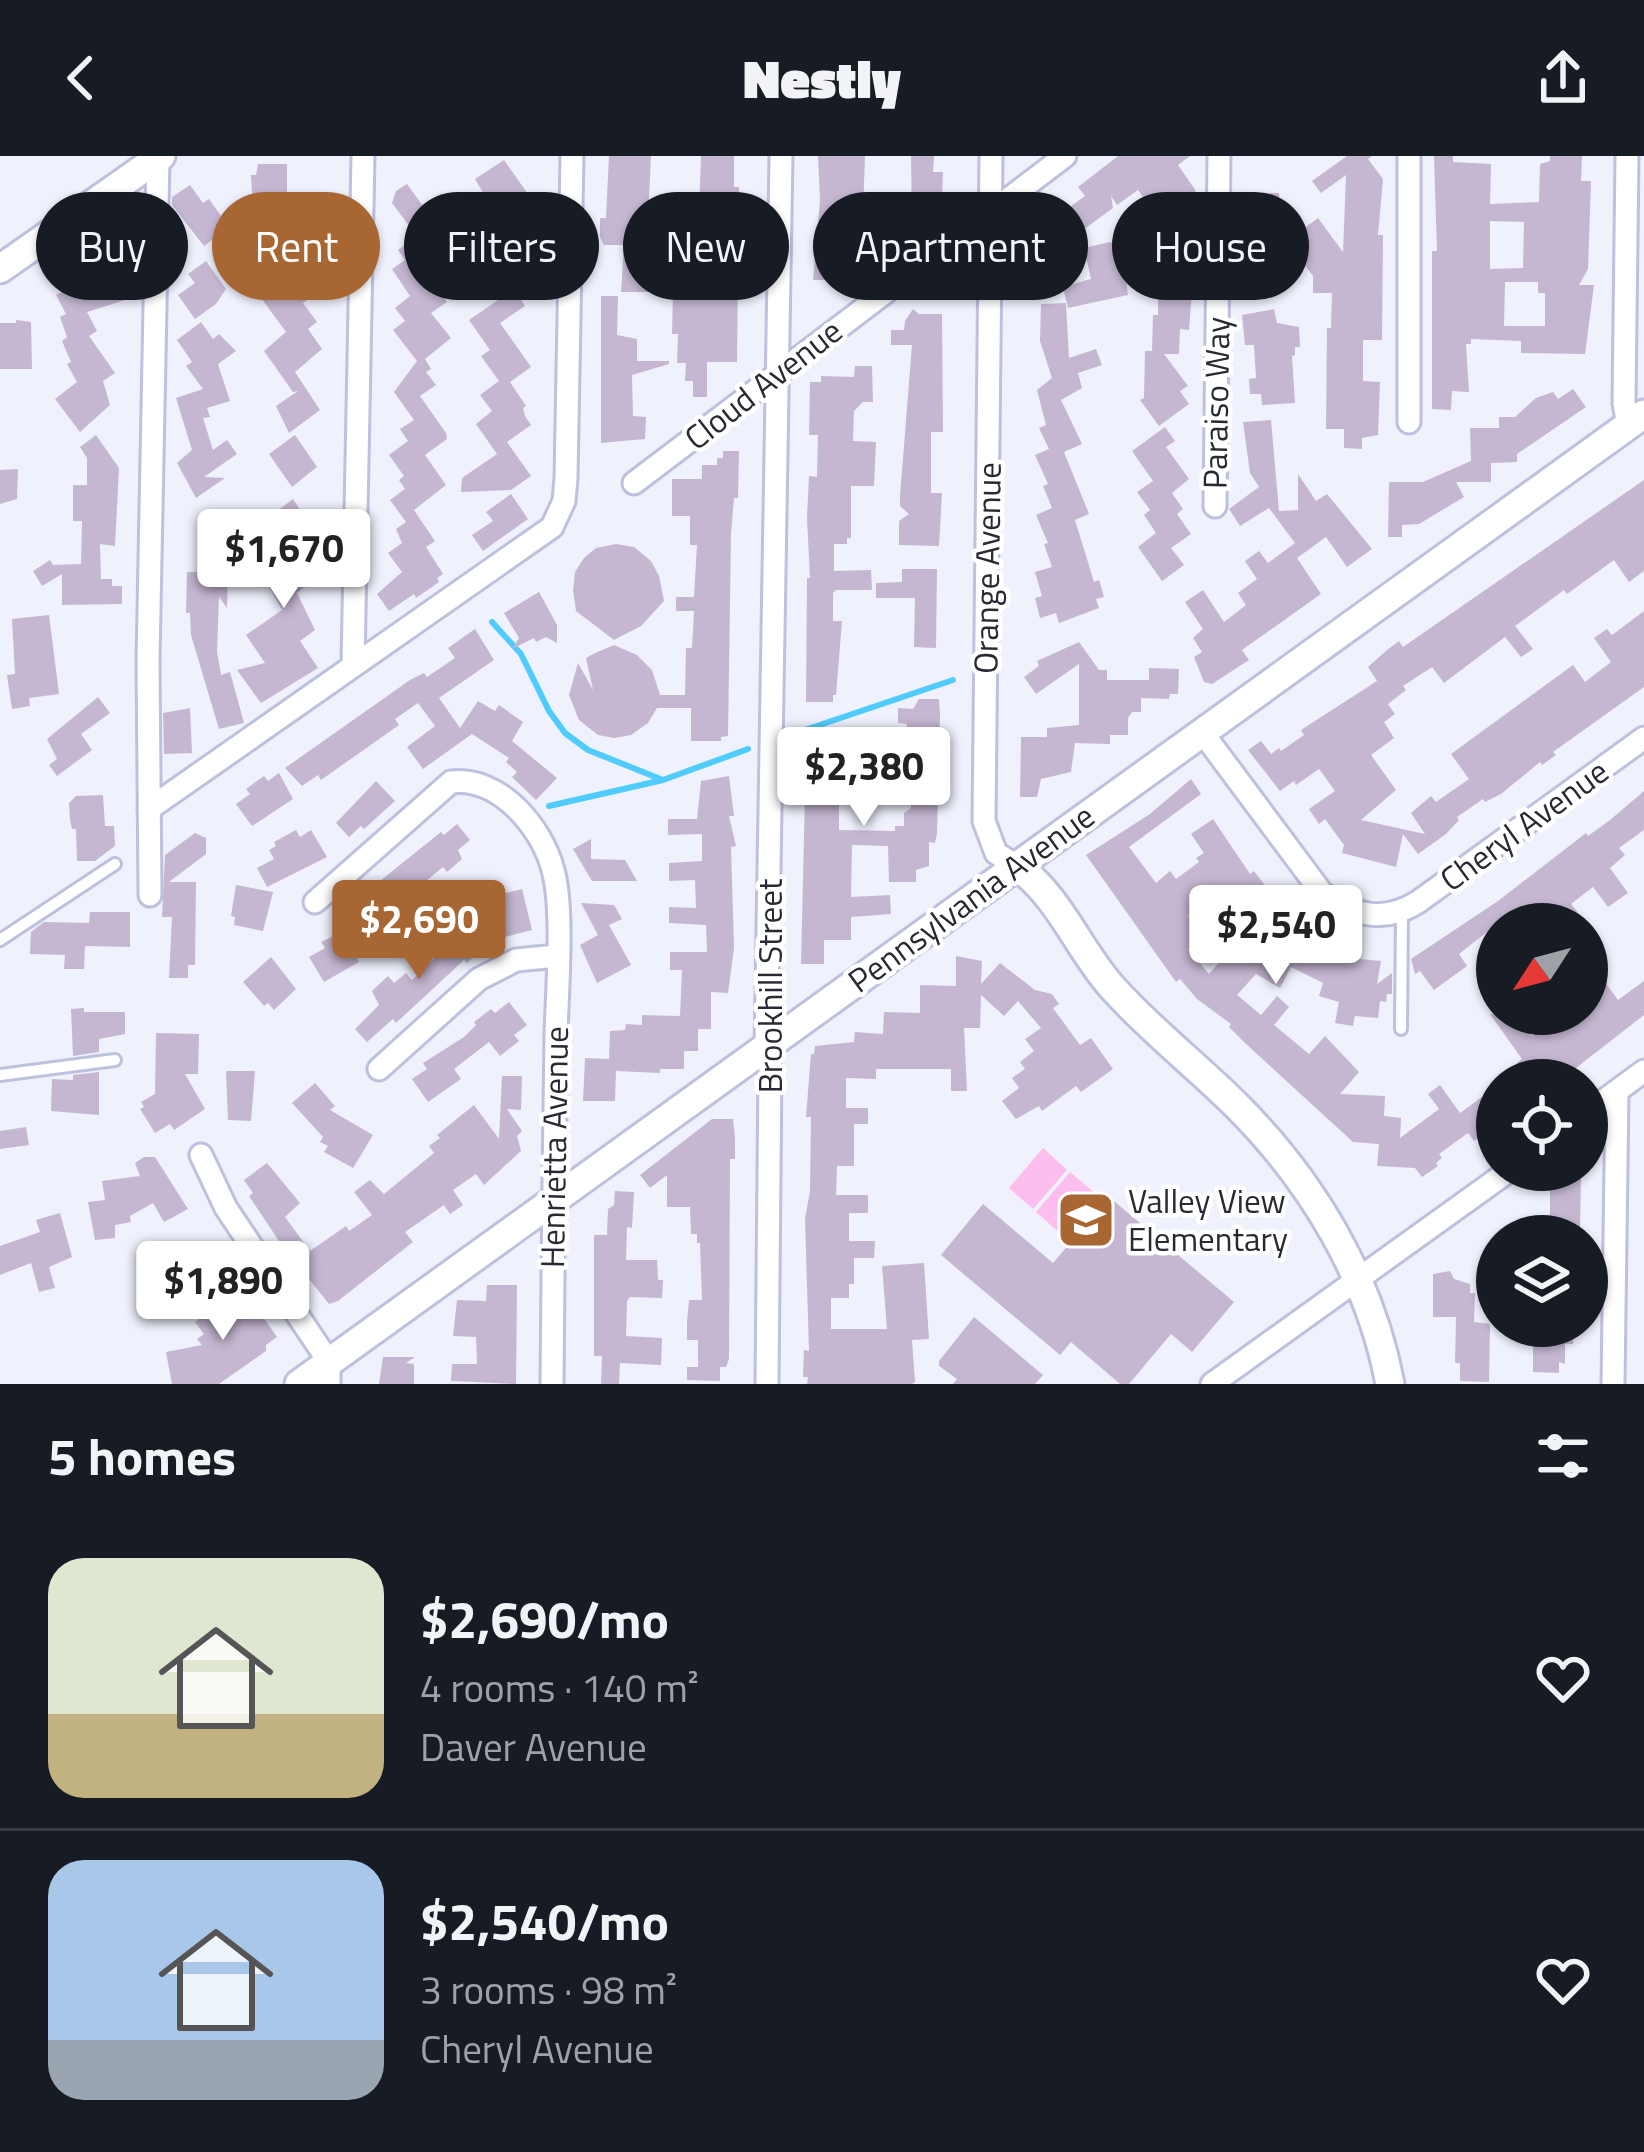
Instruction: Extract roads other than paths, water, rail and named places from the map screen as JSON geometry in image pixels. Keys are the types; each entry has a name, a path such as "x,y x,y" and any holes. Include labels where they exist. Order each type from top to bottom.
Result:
{"main road":[{"path":"0,269 159,157"},
{"name":"Pennsylvania Avenue","path":"299,1384 329,1373 553,1201 1636,420"},
{"name":"Orange Avenue","path":"1015,866 1040,882 1092,962 1137,1016 1274,1144 1312,1194 1371,1314 1390,1384"}],"street":[{"path":"353,664 363,156"},
{"path":"149,809 552,527 564,501 566,478 572,156"},
{"name":"Brookhill Street","path":"767,1384 770,1067 766,1047 781,156"},
{"name":"Orange Avenue","path":"990,192 991,156"},
{"name":"Cloud Avenue","path":"1016,192 1065,156"},
{"name":"Paraiso Way","path":"1215,506 1219,156"},
{"path":"1409,156 1409,422"},
{"path":"1627,156 1624,403 1636,420"},
{"path":"149,895 148,636 159,157"},
{"name":"Cloud Avenue","path":"634,483 872,300"},
{"name":"Orange Avenue","path":"989,300 984,821 995,853 1015,866"},
{"path":"1202,732 1322,892 1343,908 1370,916 1402,911"},
{"name":"Cheryl Avenue","path":"1402,911 1644,738"},
{"name":"Henrietta Avenue","path":"315,902 452,782 470,779 489,787 527,819 543,840 555,874 557,956 552,1384"},
{"path":"379,1069 478,979 516,960 557,956"},
{"path":"1608,1098 1644,1071"},
{"path":"1613,1384 1617,1091"},
{"path":"201,1155 226,1208 329,1373"},
{"path":"1212,1384 1481,1191"}],"lane":[{"path":"0,940 115,864"},
{"path":"1400,1029 1402,911"},
{"path":"0,1075 115,1060"}],"waterway":[{"path":"492,622 521,654 565,733 588,750 663,780"},
{"path":"799,732 953,680"},
{"path":"549,806 663,780 748,749"}],"place":[{"name":"Valley View Elementary","path":"1086,1220"}]}
